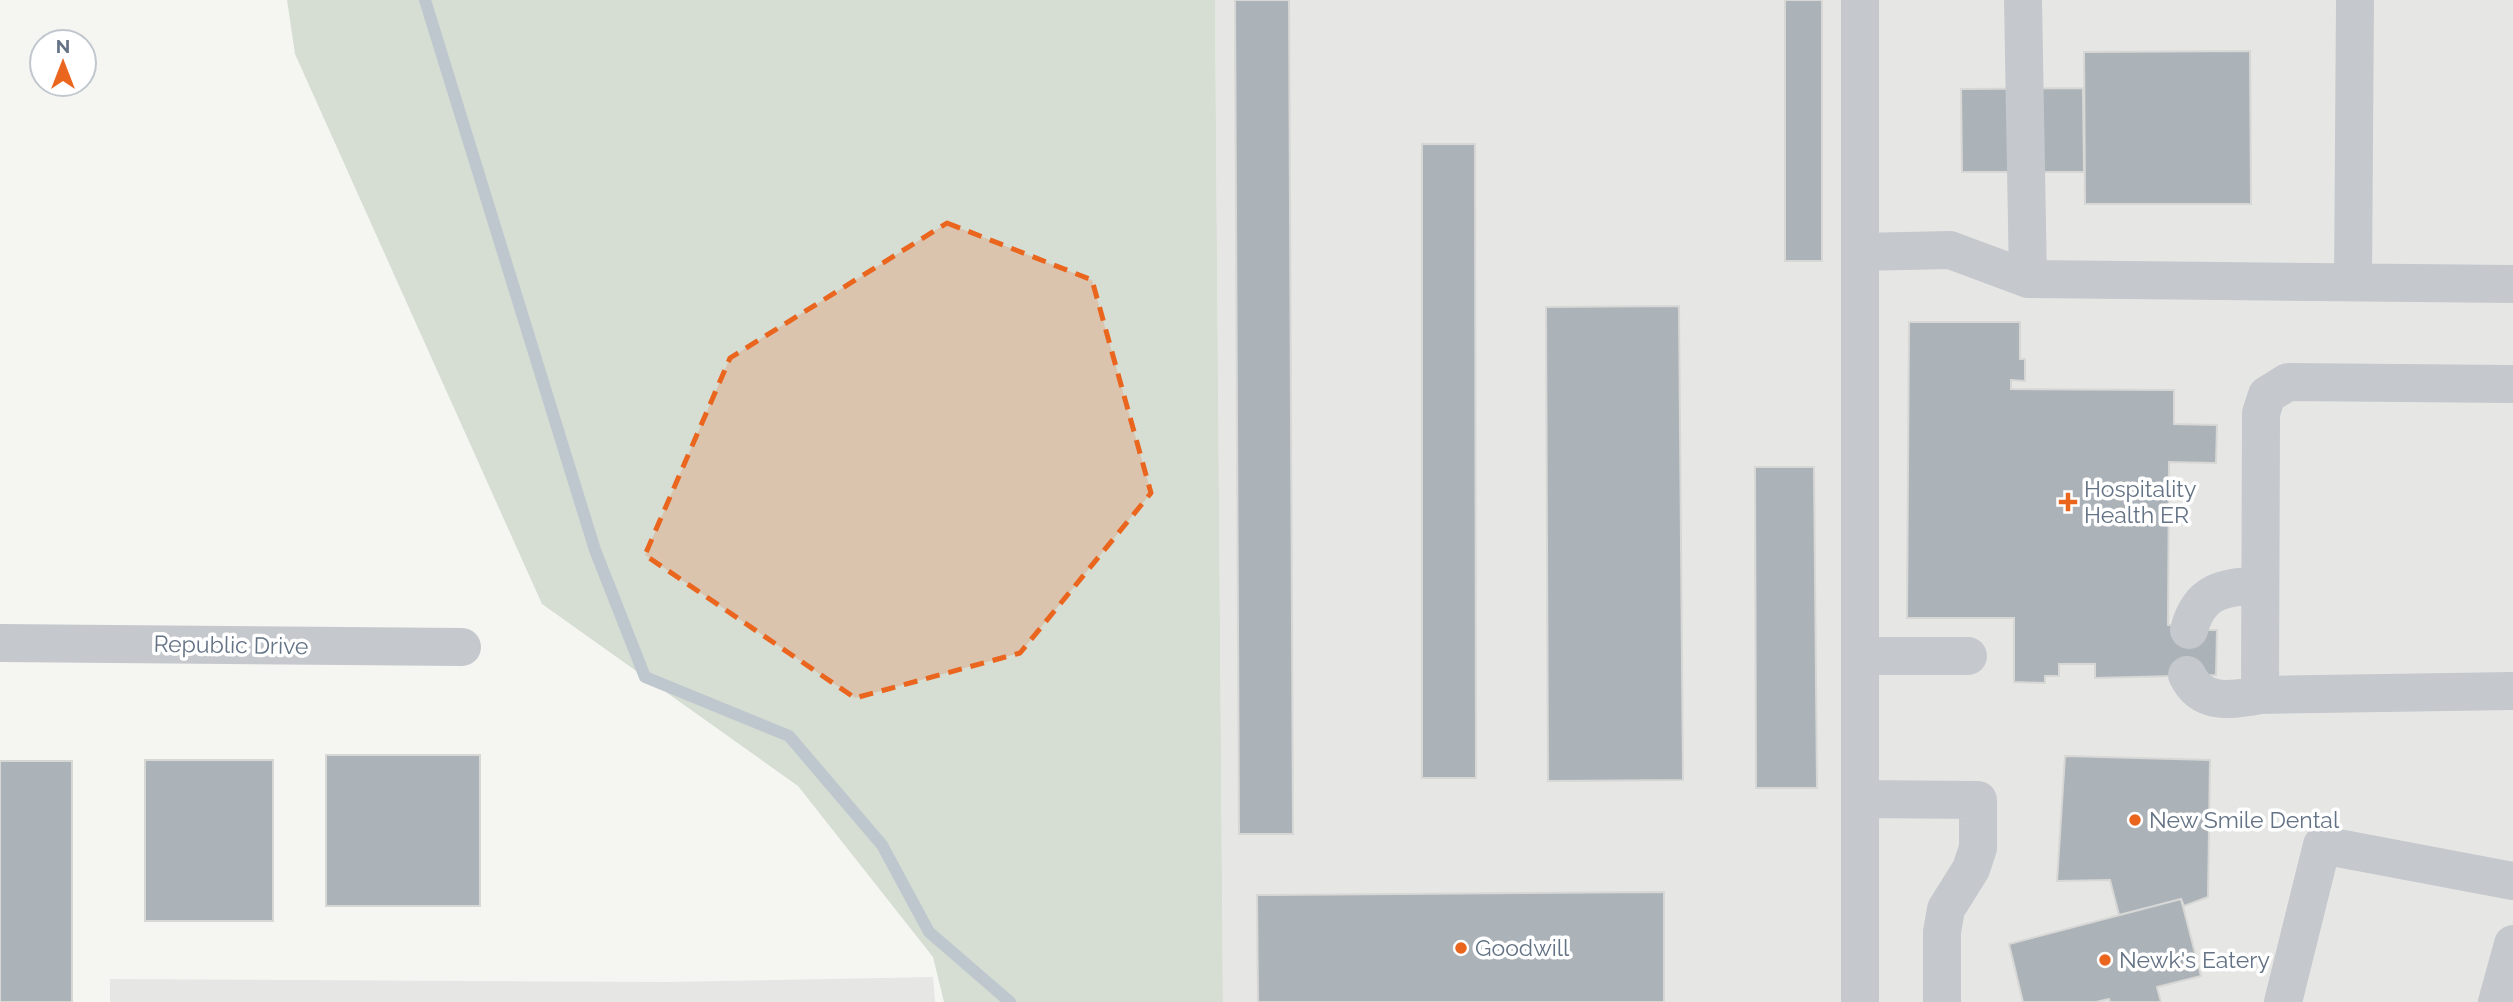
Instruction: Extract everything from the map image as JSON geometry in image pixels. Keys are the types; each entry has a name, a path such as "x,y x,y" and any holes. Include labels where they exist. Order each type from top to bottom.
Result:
{"street":[{"path":"1860,0 1860,1002"},
{"path":"2022,0 2028,279"},
{"path":"2353,282 2355,0"},
{"path":"1860,252 1950,250 2028,279 2513,284"},
{"path":"2260,695 2262,413 2267,396 2288,382 2513,384"},
{"path":"2189,630 2200,603 2223,588 2260,585"},
{"name":"Republic Drive","path":"0,643 463,648"},
{"path":"1860,656 1968,656"},
{"path":"2187,675 2192,686 2206,697 2230,700 2260,695 2513,691"},
{"path":"1860,799 1978,800 1978,848 1971,869 1946,909 1942,932 1942,1002"},
{"path":"2283,1002 2322,845 2513,881"},
{"path":"2497,1002 2513,944"}],"highlighted area":[{"path":"947,223 1092,280 1151,493 1020,653 855,698 645,555 730,358"}],"shaded area":[{"path":"287,0 1215,0 1223,1002 944,1002 933,957 798,786 542,604 295,54"},
{"path":"1215,0 2513,0 2513,1002 1223,1002"},
{"path":"933,977 935,1002 110,1002 110,979 668,982"}],"building":[{"path":"1235,0 1289,0 1293,834 1239,834"},
{"path":"1785,0 1822,0 1822,261 1785,261"},
{"path":"2250,51 2251,204 2085,204 2084,52"},
{"path":"2083,88 2084,172 1962,172 1961,89"},
{"path":"1422,144 1475,144 1476,778 1422,778"},
{"path":"1679,306 1683,780 1548,781 1546,307"},
{"path":"1909,322 2020,322 2020,359 2025,359 2025,381 2011,380 2011,389 2174,390 2174,424 2217,425 2216,463 2169,462 2168,625 2177,625 2177,630 2217,630 2216,675 2095,678 2095,664 2059,664 2059,676 2045,676 2045,683 2014,682 2014,618 1907,618"},
{"path":"1755,467 1814,467 1817,788 1756,788"},
{"path":"326,755 480,755 480,906 326,906"},
{"name":"New Smile Dental","path":"2065,756 2210,760 2208,897 2184,906 2181,899 2119,915 2110,880 2057,881"},
{"path":"145,760 273,760 273,921 145,921"},
{"path":"0,761 72,761 72,1002 0,1002"},
{"name":"Goodwill","path":"1664,892 1664,1002 1258,1002 1257,895"},
{"name":"Newk's Eatery","path":"2181,899 2201,976 2157,987 2161,1002 2110,1002 2109,999 2096,1002 2023,1002 2009,944"}],"waterway":[{"path":"425,0 595,550 645,677 789,736 882,845 929,932 1010,1002"}],"place":[{"name":"Hospitality Health ER","path":"2068,502"},
{"name":"New Smile Dental","path":"2135,820"},
{"name":"Goodwill","path":"1461,948"},
{"name":"Newk's Eatery","path":"2105,960"}]}
